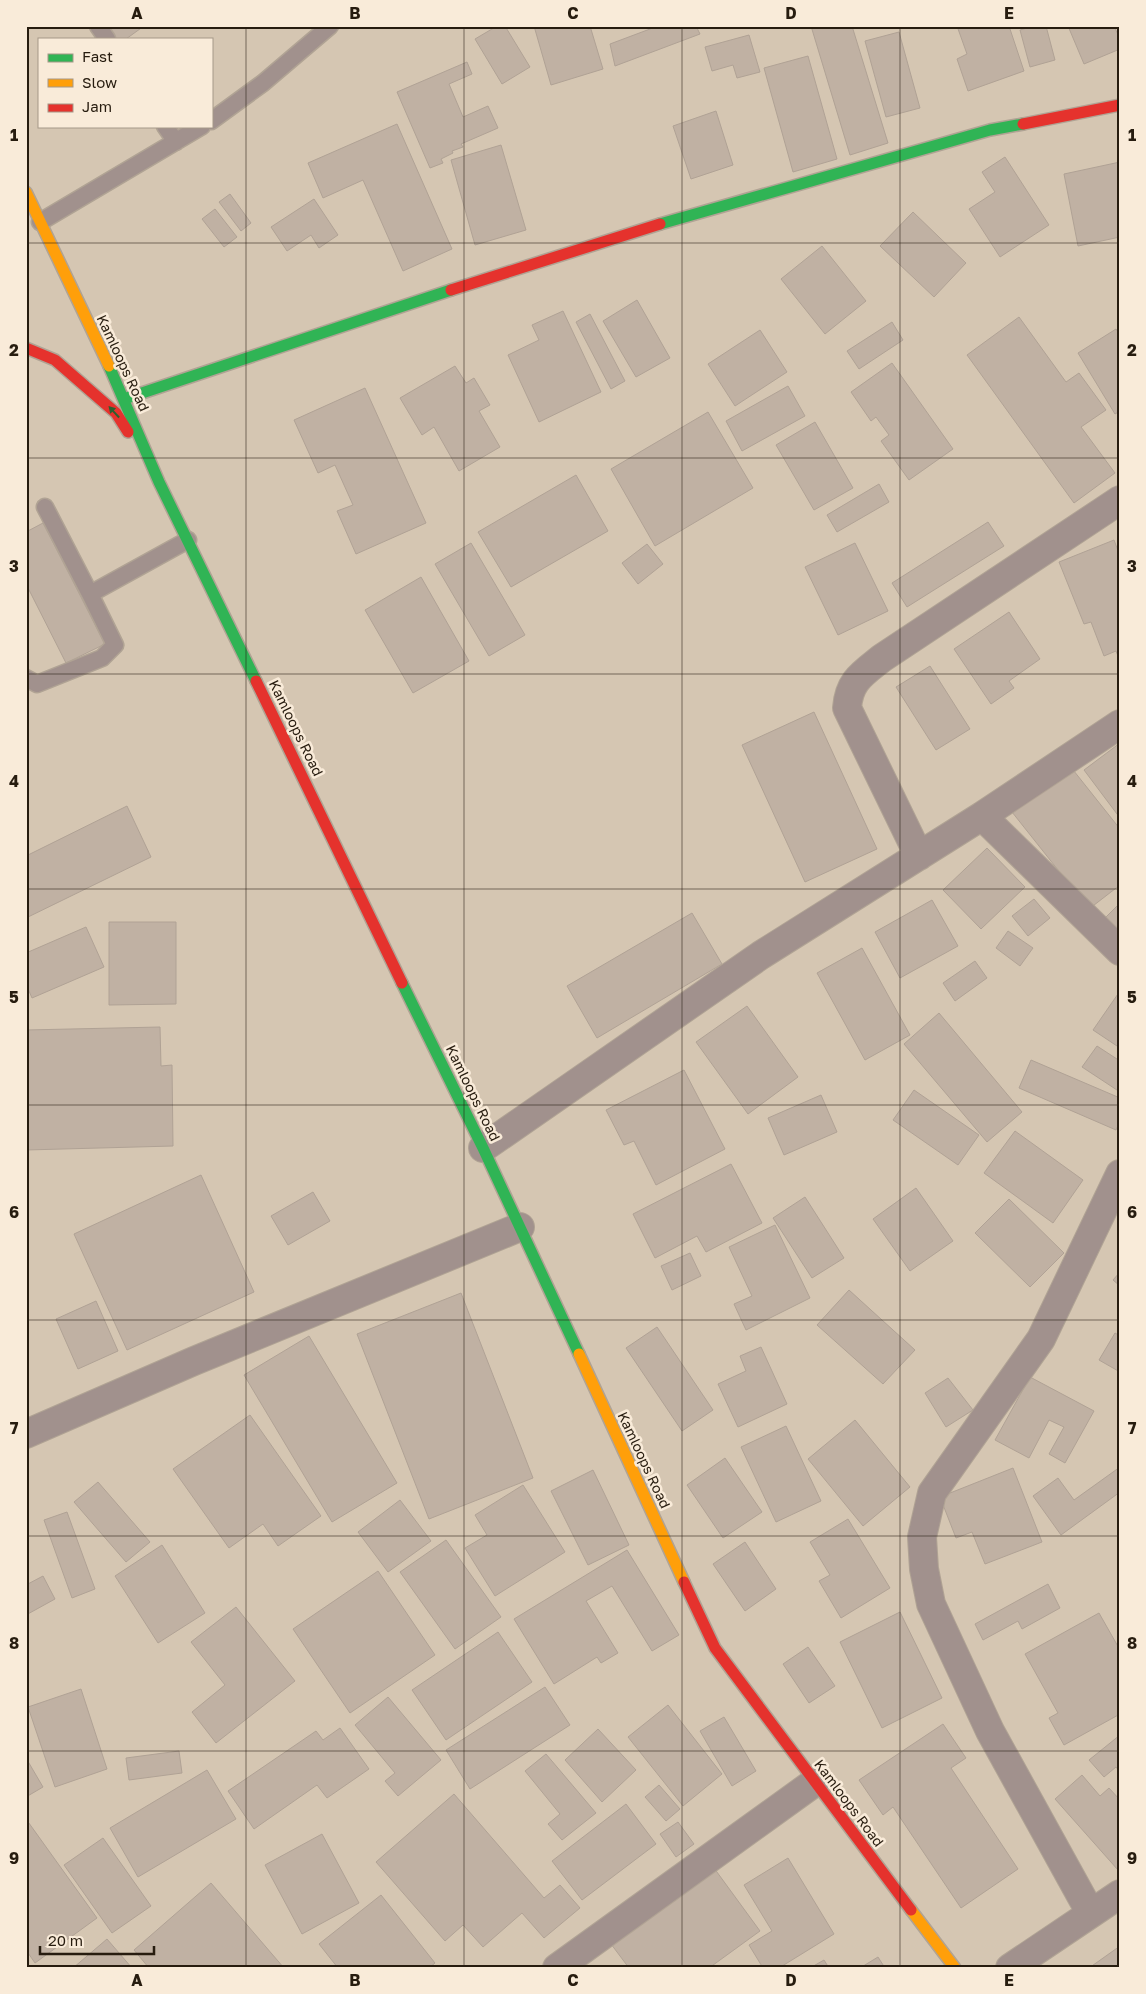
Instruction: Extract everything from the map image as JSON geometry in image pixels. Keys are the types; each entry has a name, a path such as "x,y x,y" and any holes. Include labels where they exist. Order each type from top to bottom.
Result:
{"main road":[{"path":"124,399 386,310 706,210 990,130 1120,105"},
{"name":"Kamloops Road","path":"26,192 33,225 124,399 159,482 483,1148 715,1648 955,1968"},
{"path":"26,348 55,360 116,413 159,482"}],"street":[{"path":"919,856 847,708 848,694 856,679 882,658 1120,500"},
{"path":"483,1148 761,955 982,816 1120,724"},
{"path":"982,816 1120,951"},
{"path":"1090,1912 990,1731 931,1604 924,1569 922,1537 932,1493 1041,1339 1120,1174"},
{"path":"26,1434 194,1361 520,1227"},
{"path":"557,1968 815,1782"},
{"path":"1010,1968 1090,1912 1120,1894"}],"lane":[{"path":"98,26 106,38"},
{"path":"212,120 263,83 330,26"},
{"path":"167,128 176,142"},
{"path":"33,225 199,128"},
{"path":"26,678 37,684 102,658 115,645 44,507"},
{"path":"90,594 188,540"}],"building":[{"path":"106,26 144,26 127,38 113,38"},
{"path":"497,26 505,26 530,67 502,84 475,39"},
{"path":"534,26 590,26 603,69 551,85"},
{"path":"658,26 696,26 700,34 615,66 610,44"},
{"path":"811,26 852,26 888,143 850,155"},
{"path":"957,26 1009,26 1024,71 968,91 957,59 967,54"},
{"path":"1034,26 1046,26 1055,60 1030,67 1020,30"},
{"path":"1068,26 1114,26 1120,39 1120,49 1084,64"},
{"path":"899,32 920,108 886,117 865,41"},
{"path":"749,35 760,72 737,78 733,65 712,71 705,47"},
{"path":"808,56 837,159 793,172 764,68"},
{"path":"467,62 472,74 449,84 463,117 488,106 498,128 461,144 463,147 452,151 453,153 441,159 443,163 430,168 397,92"},
{"path":"716,111 733,165 691,179 673,126"},
{"path":"397,124 452,249 403,271 363,180 323,198 308,163"},
{"path":"501,145 526,230 475,245 451,160"},
{"path":"1005,157 1049,225 1000,257 969,209 995,192 982,172"},
{"path":"1120,162 1120,237 1078,246 1064,174"},
{"path":"230,194 251,223 241,231 219,202"},
{"path":"314,199 338,235 319,248 311,235 287,251 271,227"},
{"path":"215,209 237,237 224,247 202,219"},
{"path":"913,212 966,263 934,297 880,246"},
{"path":"822,246 866,301 825,334 781,279"},
{"path":"637,300 670,358 636,377 603,321"},
{"path":"563,311 601,392 539,422 508,355 539,340 532,325"},
{"path":"590,314 625,381 611,389 576,322"},
{"path":"1019,317 1066,382 1079,373 1106,410 1081,427 1115,473 1074,503 967,355"},
{"path":"892,322 903,340 859,369 847,351"},
{"path":"1116,329 1120,335 1120,411 1115,414 1078,353"},
{"path":"760,330 787,372 735,406 708,364"},
{"path":"892,363 953,449 909,480 881,441 889,435 876,417 871,421 851,392"},
{"path":"455,366 466,383 474,378 490,405 479,411 500,447 459,471 434,427 422,435 400,398"},
{"path":"788,386 805,416 742,451 726,421"},
{"path":"365,388 426,523 356,554 337,511 353,505 335,465 318,473 294,420"},
{"path":"708,412 753,488 655,546 611,469"},
{"path":"815,422 853,488 814,510 776,445"},
{"path":"576,475 608,531 511,587 478,532"},
{"path":"879,484 889,502 837,532 827,515"},
{"path":"988,522 1004,546 907,607 892,583"},
{"path":"43,523 105,644 66,663 26,584 26,532"},
{"path":"1114,540 1120,556 1120,661 1116,651 1104,656 1091,622 1084,624 1059,562"},
{"path":"471,543 525,635 489,656 435,564"},
{"path":"855,543 888,611 838,635 805,567"},
{"path":"647,544 663,564 638,584 622,563"},
{"path":"421,577 469,661 413,693 365,610"},
{"path":"1009,612 1040,659 1009,681 1014,688 991,704 954,649"},
{"path":"930,666 970,729 936,750 896,687"},
{"path":"814,712 877,849 805,882 742,745"},
{"path":"1120,743 1120,818 1084,770"},
{"path":"1066,761 1120,829 1120,885 1089,909 1008,807"},
{"path":"127,806 151,857 26,918 26,856"},
{"path":"987,848 1025,887 981,929 943,890"},
{"path":"1034,899 1050,918 1028,936 1012,916"},
{"path":"932,900 958,946 900,978 875,932"},
{"path":"1120,903 1120,945 1099,924"},
{"path":"692,913 722,964 597,1038 567,986"},
{"path":"109,922 176,922 176,1004 109,1005"},
{"path":"86,927 104,967 32,998 26,984 26,953"},
{"path":"1008,931 1033,948 1020,966 996,948"},
{"path":"862,948 910,1035 865,1060 817,973"},
{"path":"975,961 987,978 955,1001 943,983"},
{"path":"1120,991 1120,1041 1117,1046 1093,1030"},
{"path":"747,1006 798,1077 748,1114 696,1042"},
{"path":"939,1013 1022,1112 987,1142 904,1044"},
{"path":"160,1027 161,1066 172,1065 173,1146 26,1150 26,1030"},
{"path":"1097,1046 1120,1061 1120,1092 1082,1067"},
{"path":"1031,1060 1120,1098 1120,1121 1116,1130 1019,1088"},
{"path":"684,1070 725,1149 656,1185 634,1141 624,1145 606,1110"},
{"path":"914,1090 979,1135 958,1165 893,1120"},
{"path":"821,1095 837,1132 784,1155 768,1118"},
{"path":"1015,1131 1083,1180 1053,1223 984,1173"},
{"path":"731,1164 762,1223 706,1252 697,1236 655,1258 633,1214"},
{"path":"201,1175 254,1292 127,1350 74,1234"},
{"path":"916,1188 953,1241 910,1271 873,1219"},
{"path":"313,1192 330,1221 288,1245 271,1216"},
{"path":"805,1197 844,1258 812,1278 773,1218"},
{"path":"1009,1199 1064,1253 1030,1287 975,1233"},
{"path":"775,1225 810,1298 746,1330 734,1304 752,1296 729,1247"},
{"path":"690,1253 701,1276 672,1290 661,1266"},
{"path":"1120,1272 1120,1286 1113,1280"},
{"path":"849,1290 915,1350 883,1384 817,1325"},
{"path":"461,1293 533,1478 429,1519 357,1334"},
{"path":"96,1301 118,1351 78,1369 56,1319"},
{"path":"657,1327 713,1410 682,1431 626,1348"},
{"path":"1115,1333 1120,1336 1120,1372 1099,1360"},
{"path":"309,1336 397,1483 332,1522 244,1375"},
{"path":"761,1347 787,1404 738,1427 718,1384 746,1371 740,1356"},
{"path":"1030,1377 1094,1411 1065,1463 1049,1454 1064,1427 1049,1420 1029,1458 995,1440"},
{"path":"948,1378 973,1410 946,1427 925,1393"},
{"path":"250,1415 321,1516 278,1546 263,1524 229,1548 173,1469"},
{"path":"855,1420 910,1487 863,1526 808,1459"},
{"path":"786,1426 821,1501 776,1522 741,1447"},
{"path":"725,1458 762,1512 723,1538 687,1485"},
{"path":"1120,1467 1120,1492 1061,1535 1033,1496 1058,1478 1074,1500"},
{"path":"1013,1468 1042,1542 985,1564 972,1532 956,1538 940,1497"},
{"path":"593,1470 629,1545 588,1565 551,1491"},
{"path":"98,1482 150,1542 126,1562 74,1502"},
{"path":"523,1485 565,1552 495,1596 465,1548 487,1535 475,1515"},
{"path":"400,1500 431,1541 388,1572 358,1532"},
{"path":"67,1512 95,1589 72,1598 44,1520"},
{"path":"848,1519 890,1588 841,1618 819,1581 830,1575 810,1542"},
{"path":"446,1540 501,1617 455,1649 400,1572"},
{"path":"745,1542 776,1589 745,1611 713,1564"},
{"path":"162,1545 205,1613 158,1643 115,1576"},
{"path":"627,1550 679,1635 652,1651 612,1586 586,1601 618,1653 601,1663 597,1657 554,1684 514,1619"},
{"path":"378,1571 435,1655 350,1713 293,1629"},
{"path":"43,1576 55,1599 26,1615 26,1585"},
{"path":"1048,1584 1060,1608 1022,1629 1018,1621 983,1640 975,1624"},
{"path":"236,1607 295,1681 216,1743 192,1712 225,1685 191,1642"},
{"path":"900,1612 942,1698 882,1728 840,1642"},
{"path":"1099,1613 1120,1650 1120,1714 1064,1745 1049,1718 1058,1713 1025,1654"},
{"path":"498,1632 532,1682 446,1740 412,1690"},
{"path":"808,1647 835,1686 809,1703 783,1664"},
{"path":"545,1687 570,1725 470,1789 446,1750"},
{"path":"81,1689 107,1769 55,1787 28,1707"},
{"path":"388,1697 441,1760 398,1796 385,1781 395,1773 355,1725"},
{"path":"668,1705 722,1774 683,1806 628,1737"},
{"path":"724,1717 756,1771 732,1786 700,1731"},
{"path":"943,1724 966,1758 951,1768 1018,1869 961,1908 893,1807 883,1815 859,1780"},
{"path":"340,1728 369,1769 327,1798 317,1785 254,1829 228,1791 316,1731 323,1740"},
{"path":"598,1729 636,1770 602,1802 565,1760"},
{"path":"1120,1735 1120,1772 1116,1767 1104,1777 1089,1760"},
{"path":"179,1751 182,1773 129,1780 126,1758"},
{"path":"546,1754 596,1813 562,1840 548,1824 560,1814 525,1771"},
{"path":"26,1758 43,1787 26,1797"},
{"path":"207,1770 236,1819 138,1877 110,1828"},
{"path":"1082,1775 1100,1796 1109,1788 1120,1800 1120,1869 1118,1870 1055,1799"},
{"path":"659,1785 680,1809 666,1821 645,1797"},
{"path":"454,1794 544,1898 560,1885 580,1908 544,1938 522,1913 483,1947 463,1925 445,1941 376,1862"},
{"path":"626,1804 656,1844 582,1900 552,1861"},
{"path":"26,1819 97,1918 35,1963 26,1950"},
{"path":"678,1822 694,1844 676,1857 660,1834"},
{"path":"322,1834 359,1903 302,1934 265,1865"},
{"path":"103,1838 151,1906 112,1933 64,1865"},
{"path":"788,1858 834,1934 779,1968 763,1968 749,1945 772,1931 744,1885"},
{"path":"714,1868 760,1931 709,1968 682,1968 679,1965 675,1968 629,1968 611,1944"},
{"path":"211,1883 284,1968 149,1968 134,1950"},
{"path":"381,1895 435,1963 429,1968 338,1968 319,1944"},
{"path":"107,1939 132,1968 73,1968"},
{"path":"1120,1946 1120,1968 1089,1968"},
{"path":"878,1957 885,1968 860,1968"},
{"path":"824,1960 829,1968 810,1968"}],"traffic: fast":[{"path":"660,224 990,130 1023,124"},
{"path":"124,399 451,290"},
{"path":"109,366 159,482 256,681"},
{"path":"402,983 483,1148 579,1354"}],"traffic: slow":[{"path":"26,192 109,366"},
{"path":"579,1354 684,1582"},
{"path":"911,1910 955,1968"}],"traffic: jam":[{"path":"1023,124 1120,105"},
{"path":"451,290 660,224"},
{"path":"26,348 55,360 116,413 128,432"},
{"path":"256,681 402,983"},
{"path":"684,1582 715,1648 911,1910"}]}
